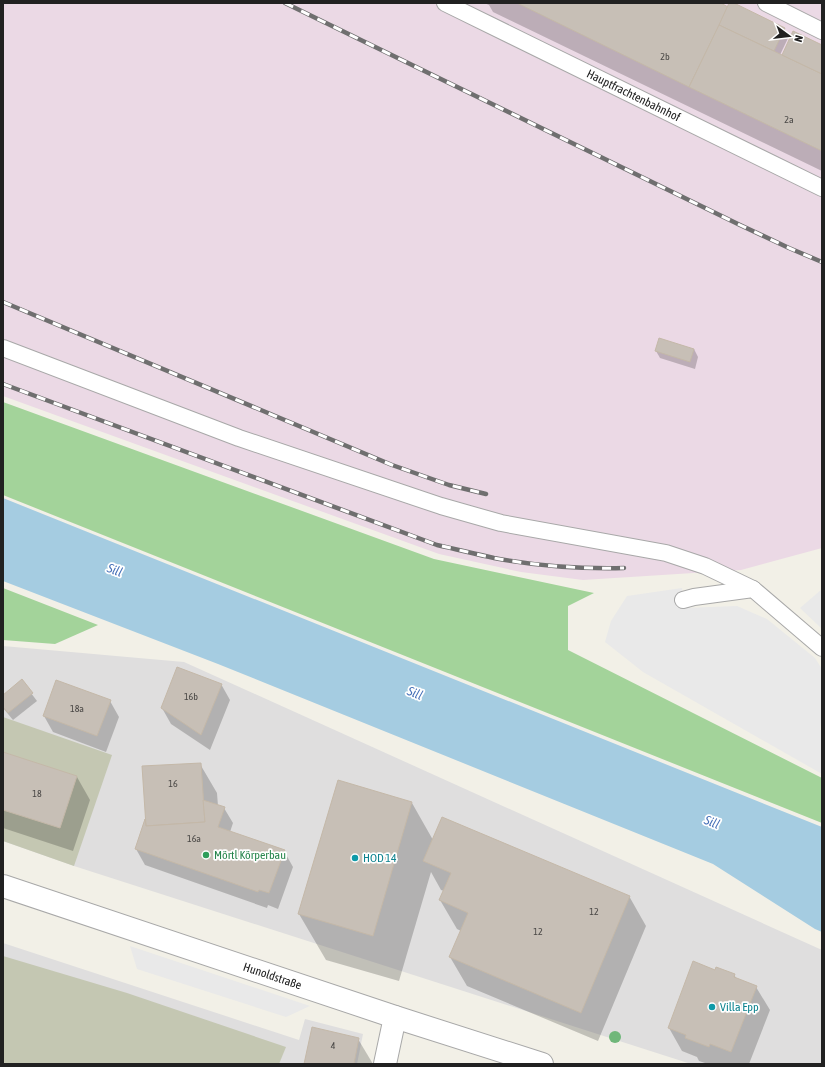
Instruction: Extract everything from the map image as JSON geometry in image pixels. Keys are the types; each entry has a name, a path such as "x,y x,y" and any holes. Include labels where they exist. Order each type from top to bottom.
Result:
{"street":[{"name":"Hunoldstraße","path":"3,886 395,1017 542,1064"},
{"path":"386,1064 395,1017"}],"lane":[{"name":"Hauptfrachtenbahnhof","path":"445,3 822,188"},
{"path":"766,3 822,31"},
{"path":"3,348 239,438 441,506 501,523 666,553 699,563 753,589 822,648"},
{"path":"683,600 694,597 753,589"}],"shaded area":[{"path":"3,3 822,3 822,548 741,570 583,580 521,572 439,554 3,396"},
{"path":"682,588 684,608 737,606 767,619 815,658 822,669 822,715 820,730 822,731 822,774 643,672 605,642 611,621 627,596"},
{"path":"822,589 822,629 800,608"},
{"path":"3,646 184,662 822,950 822,1064 691,1064 74,866 3,841"},
{"path":"3,717 112,755 74,866 3,841"},
{"path":"3,943 299,1040 305,1019 363,1034 357,1064 3,1064"},
{"path":"130,946 310,1006 286,1017 137,969"},
{"path":"3,956 127,993 286,1047 279,1064 3,1064"}],"green space":[{"path":"3,402 434,559 594,593 568,606 568,650 822,778 822,823 3,495"},
{"path":"3,588 98,625 55,644 3,640"}],"water":[{"name":"Sill","path":"3,498 822,827 822,932 713,864 218,664 3,581"}],"building":[{"path":"517,3 721,3 728,7 689,87"},
{"path":"729,3 734,3 785,28 774,51 719,25"},
{"path":"719,25 822,74 822,151 689,87"},
{"path":"793,31 822,45 822,74 782,55"},
{"path":"659,338 694,349 690,362 655,351"},
{"path":"177,667 222,684 201,735 161,708"},
{"path":"22,679 33,693 8,713 3,707 3,695"},
{"path":"56,680 111,700 97,736 43,716"},
{"path":"3,752 77,776 60,828 3,810"},
{"path":"201,763 205,822 146,826 142,766"},
{"name":"HOD 14","path":"338,780 412,802 373,936 298,914"},
{"path":"203,800 225,807 218,827 285,850 269,893 259,890 258,892 135,849 145,819 146,826 205,822"},
{"path":"442,817 630,896 581,1013 449,957 468,913 439,900 451,873 423,861"},
{"name":"Villa Epp","path":"693,961 715,970 716,967 735,974 734,977 757,986 731,1052 710,1044 709,1047 685,1038 686,1035 668,1028"},
{"path":"312,1027 359,1038 354,1064 304,1064"}],"railway":[{"path":"285,3 740,225 822,262"},
{"path":"3,302 392,465 449,485 486,494"},
{"path":"3,384 437,545 494,558 526,563 592,568 624,568"}],"place":[{"name":"Mörtl Körperbau","path":"206,855"},
{"name":"HOD 14","path":"355,858"},
{"name":"Villa Epp","path":"712,1007"}]}
